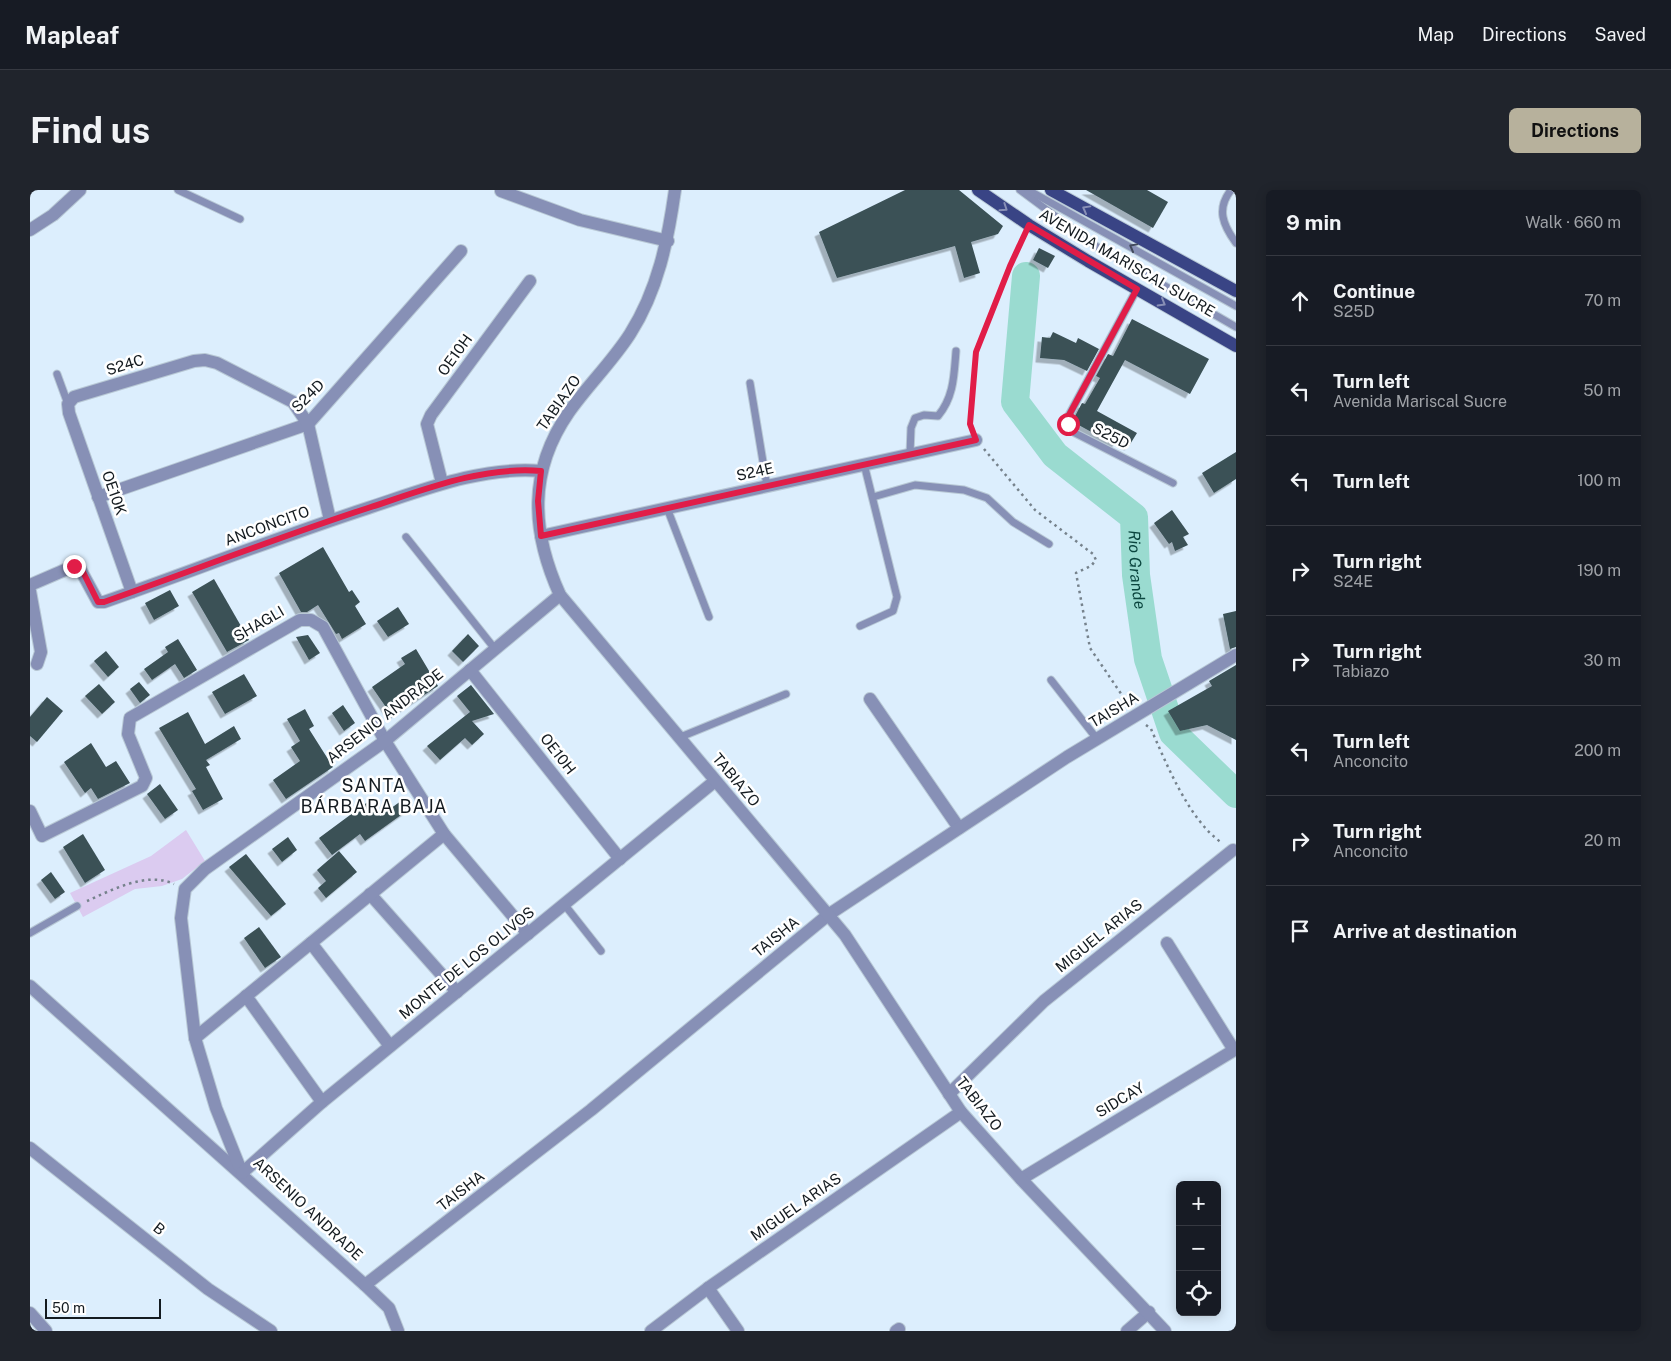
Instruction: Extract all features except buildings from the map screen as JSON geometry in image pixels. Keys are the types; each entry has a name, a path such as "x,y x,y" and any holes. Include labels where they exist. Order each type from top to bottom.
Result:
{"main road":[{"name":"AVENIDA MARISCAL SUCRE","path":"978,190 1029,225 1236,346"},
{"name":"AVENIDA MARISCAL SUCRE","path":"1051,190 1236,291"}],"street":[{"path":"30,230 53,215 80,190"},
{"name":"TABIAZO","path":"675,190 668,241 649,297 631,332 557,431 541,471 538,501 541,536 550,572 560,595 828,915 872,975 961,1112 1021,1179 1165,1331"},
{"path":"501,191 580,220 668,241"},
{"name":"S24D","path":"98,497 308,424 461,251"},
{"name":"OE10H","path":"442,484 427,424 431,414 530,281"},
{"name":"S24C","path":"68,404 74,397 194,361 205,360 217,363 286,397 293,402 308,424"},
{"name":"OE10K","path":"68,404 98,497 132,592"},
{"path":"308,424 330,520"},
{"name":"S24E","path":"541,536 976,440"},
{"name":"ANCONCITO","path":"30,585 74,566 82,570 98,602 104,602 330,520 442,484 516,469 541,471"},
{"path":"30,591 42,652 37,664"},
{"name":"ARSENIO ANDRADE","path":"398,1331 389,1308 242,1173 216,1108 195,1038 181,918 185,889 205,869 385,741 560,595"},
{"name":"SHAGLI","path":"30,811 42,836 142,786 146,778 128,734 130,718 300,620 311,620 323,628 385,741 444,834 528,934"},
{"name":"TAISHA","path":"365,1285 591,1110 828,915 1097,739 1236,655"},
{"name":"OE10H","path":"470,670 620,859"},
{"path":"870,699 959,828"},
{"name":"MONTE DE LOS OLIVOS","path":"242,1173 322,1102 715,781"},
{"path":"195,1038 444,834"},
{"name":"MIGUEL ARIAS","path":"949,1094 1044,1001 1233,850"},
{"path":"370,894 457,992"},
{"path":"311,943 390,1046"},
{"path":"1167,943 1235,1050"},
{"path":"30,986 242,1173"},
{"path":"246,996 322,1102"},
{"name":"SIDCAY","path":"1021,1179 1235,1050"},
{"name":"MIGUEL ARIAS","path":"651,1331 708,1288 961,1112"},
{"name":"B","path":"30,1148 208,1289 271,1331"},
{"path":"708,1288 738,1331"},
{"path":"1127,1331 1148,1312"},
{"path":"30,1313 46,1331"}],"lane":[{"path":"178,190 240,219"},
{"path":"1020,190 1094,245 1236,327"},
{"path":"1028,190 1236,306"},
{"path":"1231,190 1222,208 1221,217 1236,243"},
{"name":"S25D","path":"1137,289 1068,417 1068,424 1076,433 1173,484"},
{"path":"910,454 911,428 914,418 924,414 938,416 946,406 953,388 956,351"},
{"path":"57,374 68,404"},
{"path":"750,383 767,486"},
{"path":"860,626 894,611 897,597 864,464"},
{"path":"873,497 916,485 964,490 987,498 1013,522 1049,544"},
{"path":"667,508 709,618"},
{"path":"406,537 495,649"},
{"path":"1051,680 1097,739"},
{"path":"678,738 786,694"},
{"path":"564,904 601,952"},
{"path":"30,933 77,906"}],"path":[{"path":"1029,225 1010,266 976,352 970,424 976,440 1035,510 1093,554 1096,560 1091,566 1076,573 1090,648 1136,716 1151,729 1170,770 1193,811 1211,835 1233,850"},
{"path":"77,906 127,884 165,879 185,889"}],"shaded area":[{"path":"186,830 205,861 182,879 162,886 135,889 83,917 70,893 151,856"}],"waterway":[{"name":"Rio Grande","path":"1026,276 1015,402 1055,455 1134,517 1136,575 1148,659 1173,733 1236,794"}],"district":[{"name":"SANTA BÁRBARA BAJA","path":"374,796"}],"route":[{"path":"74,566 82,570 98,602 104,602 330,520 442,484 516,469 541,471 538,490 538,520 541,536 976,440 970,424 976,352 1010,266 1029,225 1137,289 1068,417 1068,424"}]}
